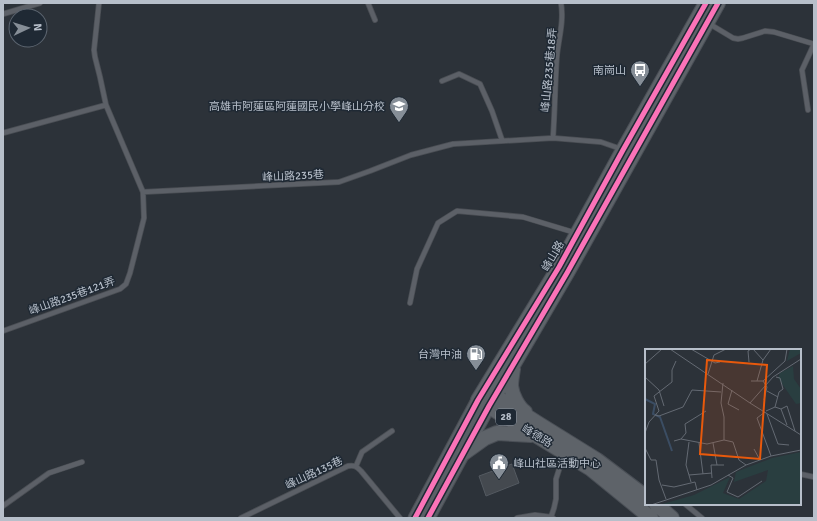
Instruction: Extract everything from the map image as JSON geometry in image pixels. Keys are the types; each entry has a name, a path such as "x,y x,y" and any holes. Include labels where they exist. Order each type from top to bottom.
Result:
{"main road":[{"name":"峰山路","path":"702,20 706,3"},
{"name":"峰山路","path":"487,398 513,365 628,152 702,20 718,3"},
{"name":"峰山路","path":"487,398 577,233 628,152"},
{"path":"513,365 511,387 515,399 520,409 536,430"},
{"name":"峰德路","path":"487,398 536,430 565,453 645,503"},
{"path":"464,453 485,438 497,433 536,430"},
{"name":"峰德路","path":"536,430 598,460 645,496"},
{"name":"峰德路","path":"647,505 660,513"}],"street":[{"name":"峰山路","path":"428,518 464,453 487,398"},
{"name":"峰山路","path":"415,518 487,398"}],"lane":[{"path":"3,14 40,3"},
{"path":"99,3 94,50 106,105 143,192"},
{"path":"368,3 375,20"},
{"name":"峰山路235巷18弄","path":"554,138 558,55 562,29 561,3"},
{"path":"702,20 733,38 743,38 765,31 774,32 814,44 802,70 808,110"},
{"path":"442,81 459,74 480,84 492,111 502,140"},
{"path":"3,133 106,105"},
{"name":"峰山路235巷","path":"143,192 339,182 370,172 410,155 453,144 554,138 601,142 628,152"},
{"name":"峰山路235巷121弄","path":"3,331 120,289 126,284 144,218 143,192"},
{"path":"410,303 417,269 438,223 457,211 523,217 577,233"},
{"path":"356,466 362,452 392,431"},
{"path":"517,518 535,515 552,518 556,498 556,479 565,453"},
{"path":"3,506 49,473 82,462"},
{"name":"峰山路135巷","path":"241,518 348,466 356,466 400,518"},
{"path":"801,474 814,477"},
{"path":"686,505 702,518"}],"building":[{"name":"峰山社區活動中心","path":"512,464 519,483 486,496 479,476"}],"cycle path":[{"path":"415,518 478,400 559,267 706,3"},
{"path":"428,518 489,406 567,273 718,3"}],"place":[{"name":"南崗山","path":"640,87"},
{"name":"高雄市阿蓮區阿蓮國民小學峰山分校","path":"399,123"},
{"name":"台灣中油","path":"476,371"},
{"name":"峰山社區活動中心","path":"499,480"}]}
